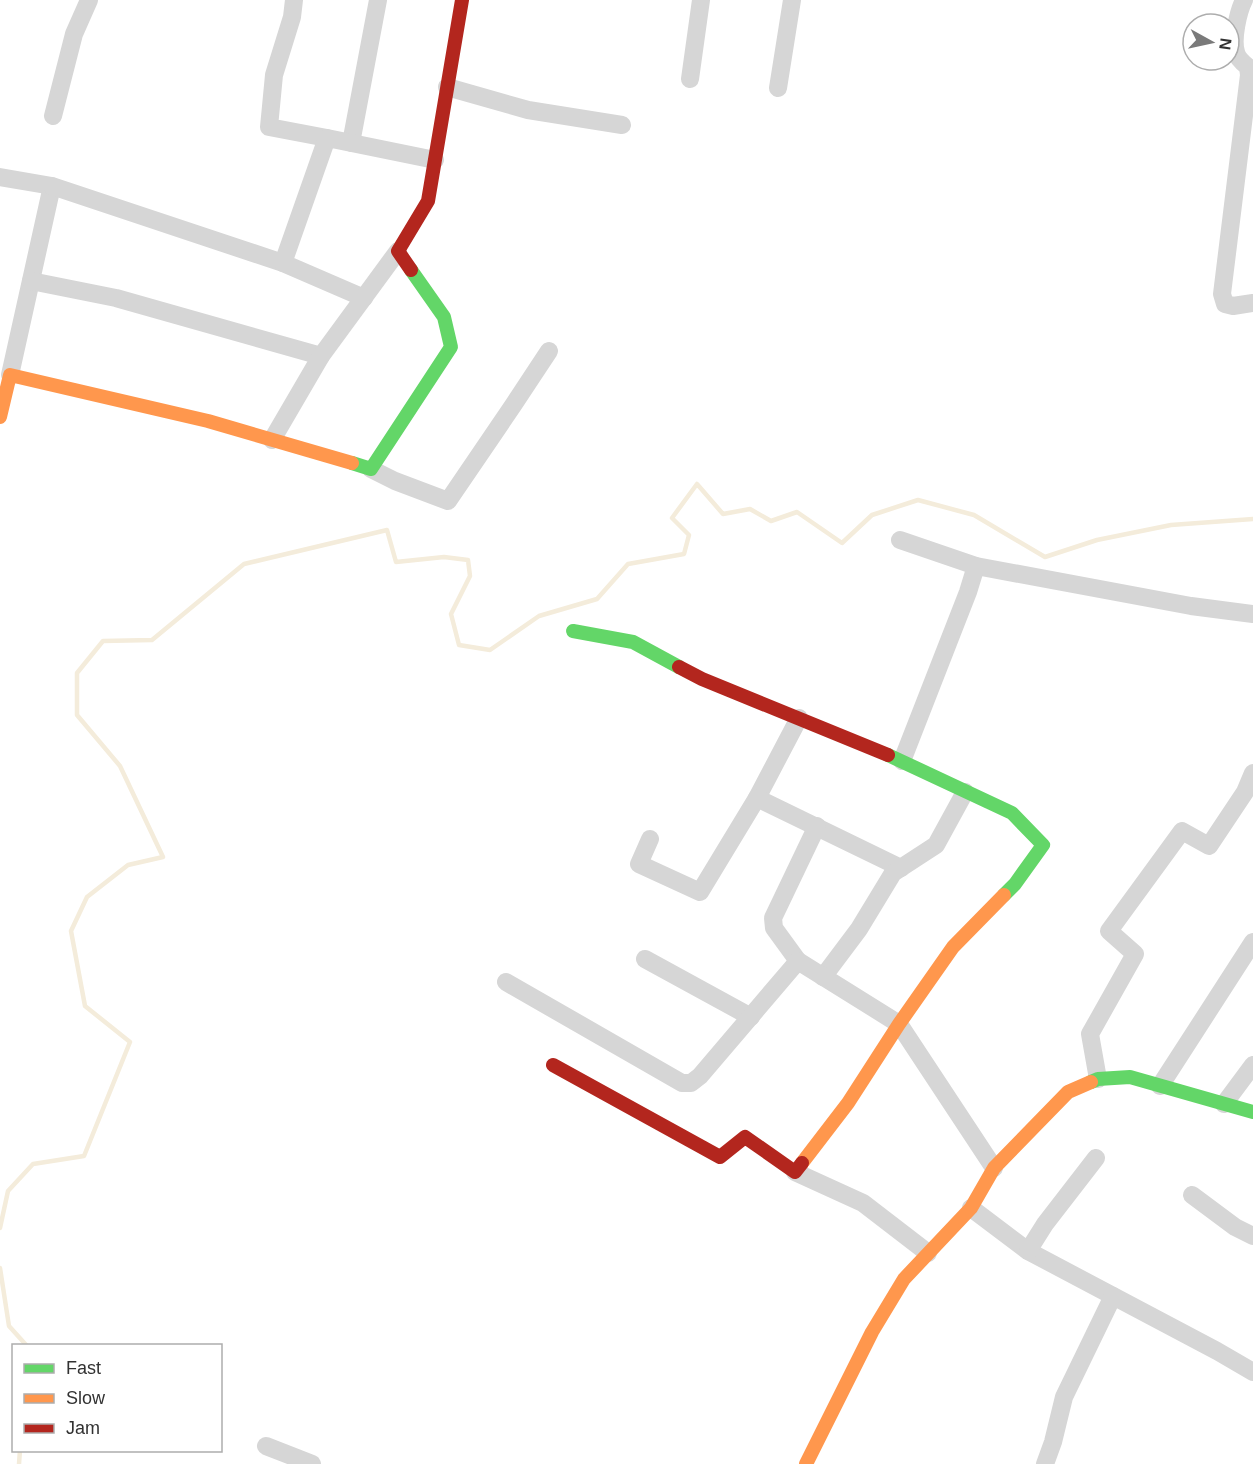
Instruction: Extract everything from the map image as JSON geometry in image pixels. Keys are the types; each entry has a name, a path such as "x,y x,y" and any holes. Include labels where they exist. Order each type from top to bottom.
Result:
{"street":[{"path":"53,116 74,34 89,0"},
{"path":"294,0 292,17 274,75 269,127 435,160"},
{"path":"351,143 378,0"},
{"path":"272,440 321,356 398,251 428,201 462,0"},
{"path":"690,79 701,0"},
{"path":"778,88 792,0"},
{"path":"1244,0 1240,7 1235,35 1236,52 1248,67 1249,75 1222,294 1225,303 1233,306 1253,303"},
{"path":"447,87 528,110 622,125"},
{"path":"283,263 327,138"},
{"path":"0,177 52,186 283,263 364,297"},
{"path":"0,417 52,186"},
{"path":"371,469 451,347 444,317 398,251"},
{"path":"31,281 116,298 321,356"},
{"path":"10,375 208,421 371,469 395,481 448,501 549,351"},
{"path":"900,540 976,566 1191,606 1253,614"},
{"path":"902,761 976,566"},
{"path":"573,631 633,642 702,679 902,761 1012,813 1043,844 1015,884 953,947 899,1024 848,1103 795,1172"},
{"path":"650,839 639,864 700,892 757,798 799,718"},
{"path":"1098,1079 1090,1034 1136,954 1109,931 1182,831 1209,846 1245,792 1253,773"},
{"path":"823,977 859,929 893,873 936,845 965,792"},
{"path":"757,798 901,868"},
{"path":"817,826 773,918 774,928 798,962 899,1024 993,1168"},
{"path":"1160,1086 1253,942"},
{"path":"645,959 751,1017"},
{"path":"506,982 682,1083 691,1083 700,1076 798,962"},
{"path":"553,1065 720,1157 745,1137 795,1172 863,1203 928,1253"},
{"path":"1224,1104 1253,1065"},
{"path":"807,1464 872,1332 904,1279 971,1208 993,1168 1068,1092 1098,1079 1130,1077 1253,1112"},
{"path":"1028,1251 1045,1224 1095,1158"},
{"path":"1192,1195 1235,1227 1253,1236"},
{"path":"971,1208 1028,1251 1253,1372"},
{"path":"1045,1464 1064,1397 1113,1296"},
{"path":"266,1446 312,1464"}],"waterway":[{"path":"0,1228 8,1191 33,1164 84,1156 130,1042 85,1006 71,931 87,897 128,865 163,857 120,766 77,715 77,673 103,641 152,640 244,564 387,530 396,562 444,557 468,560 470,576 451,614 459,645 490,650 539,616 597,599 628,564 684,554 689,535 672,518 697,484 723,514 750,509 771,521 797,512 842,543 872,515 918,500 974,515 1045,557 1097,540 1171,525 1253,519"},
{"path":"0,1268 9,1326 25,1344"},
{"path":"19,1464 20,1452"}],"traffic: fast":[{"path":"352,463 371,469 451,347 444,317 411,270"},
{"path":"573,631 633,642 679,667"},
{"path":"888,755 1012,813 1043,845 1015,884 1004,895"},
{"path":"1091,1082 1098,1079 1130,1077 1253,1112"}],"traffic: slow":[{"path":"0,417 10,375 208,421 352,463"},
{"path":"802,1163 848,1103 899,1024 953,947 1004,895"},
{"path":"806,1464 872,1332 904,1279 971,1208 994,1168 1068,1092 1091,1082"}],"traffic: jam":[{"path":"411,270 398,251 428,201 462,0"},
{"path":"679,667 702,679 888,755"},
{"path":"553,1065 720,1157 745,1137 795,1172 802,1163"}]}
